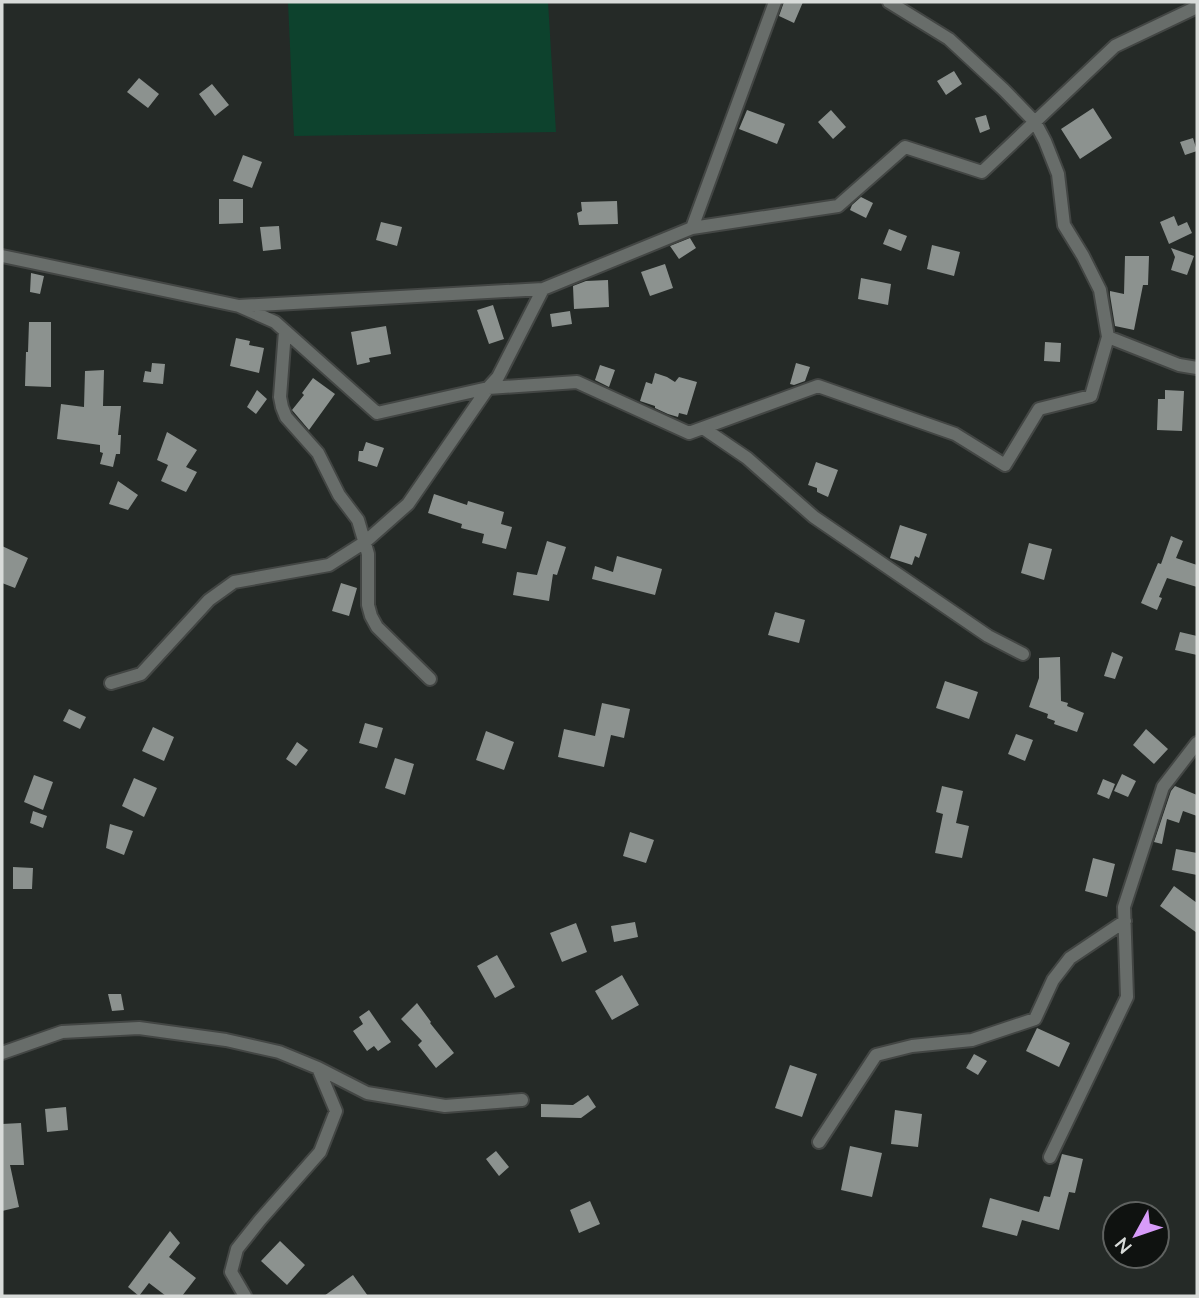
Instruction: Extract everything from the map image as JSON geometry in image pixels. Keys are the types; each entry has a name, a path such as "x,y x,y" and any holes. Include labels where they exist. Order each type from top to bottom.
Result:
{"street":[{"path":"692,228 775,2"},
{"path":"2,256 239,306 275,322 377,413 488,388 577,382 689,433 818,387 954,434 1005,465 1039,410 1091,396 1108,337 1100,290 1065,225 1058,174 1035,122 949,39 889,2"},
{"path":"239,306 543,289 692,228 838,206 905,147 982,173 1115,47 1197,7"},
{"path":"111,683 141,674 209,600 234,582 329,565 365,542 408,505 498,377 543,289"},
{"path":"285,331 280,397 286,417 318,453 339,495 358,520 369,554 368,605 377,627 430,679"},
{"path":"1108,337 1179,365 1197,368"},
{"path":"703,428 747,458 814,517 988,636 1023,654"},
{"path":"1050,1157 1127,997 1124,907 1163,788 1197,743"},
{"path":"819,1142 876,1055 912,1046 972,1040 1035,1019 1053,980 1070,958 1125,921"},
{"path":"2,1053 62,1032 139,1028 226,1040 279,1052 367,1093 445,1106 522,1100"},
{"path":"245,1296 231,1272 237,1249 320,1152 336,1111 318,1068"}],"green space":[{"path":"288,2 548,2 556,132 294,136"}],"building":[{"path":"784,2 803,2 794,23 779,16"},
{"path":"954,71 962,84 946,95 937,81"},
{"path":"139,78 159,94 148,108 127,92"},
{"path":"212,84 229,105 215,116 199,94"},
{"path":"1093,108 1112,138 1080,159 1061,129"},
{"path":"747,110 785,124 777,144 739,129"},
{"path":"831,110 846,127 833,139 818,122"},
{"path":"986,115 990,129 980,133 975,118"},
{"path":"1193,138 1197,151 1185,155 1180,142"},
{"path":"243,155 262,162 252,188 233,181"},
{"path":"861,197 873,203 866,218 850,210"},
{"path":"219,199 243,199 243,223 219,224"},
{"path":"617,201 618,224 579,225 577,213 582,211 581,202"},
{"path":"1174,216 1178,226 1187,222 1192,233 1169,244 1160,222"},
{"path":"381,222 402,227 397,246 376,240"},
{"path":"279,226 281,249 263,251 260,227"},
{"path":"889,229 907,236 901,251 883,244"},
{"path":"690,238 696,248 679,259 670,246"},
{"path":"932,245 960,252 954,276 927,269"},
{"path":"1171,248 1194,256 1187,275 1171,270 1175,257"},
{"path":"1125,256 1149,256 1148,285 1143,285 1134,330 1115,326 1110,295 1110,291 1124,294"},
{"path":"665,264 673,288 650,296 641,272"},
{"path":"31,273 44,276 40,294 30,292"},
{"path":"861,278 891,284 888,305 858,299"},
{"path":"608,280 609,307 574,309 573,286 586,281"},
{"path":"493,305 504,339 489,344 477,310"},
{"path":"570,311 572,324 552,327 550,314"},
{"path":"29,322 51,322 51,387 25,386"},
{"path":"386,326 391,354 369,358 370,362 357,365 351,332"},
{"path":"236,338 250,341 249,345 264,348 259,373 230,366"},
{"path":"1045,342 1061,343 1060,362 1044,361"},
{"path":"152,363 165,364 163,384 143,382 145,371 151,372"},
{"path":"796,363 810,367 805,381 794,385 790,384"},
{"path":"600,365 615,370 609,387 595,380"},
{"path":"104,370 103,406 121,406 118,435 121,435 120,454 116,454 113,467 100,464 103,453 100,452 100,445 57,439 61,404 84,407 85,371"},
{"path":"655,373 675,382 679,377 697,382 687,415 679,413 678,417 640,401 646,382 652,384"},
{"path":"313,378 335,394 309,430 292,410"},
{"path":"257,390 267,399 256,414 247,407"},
{"path":"1165,390 1184,391 1182,431 1157,430 1158,399 1165,399"},
{"path":"167,432 197,450 186,467 197,472 186,492 161,481 168,465 157,460"},
{"path":"366,442 384,448 377,467 358,461 359,451 363,451"},
{"path":"816,462 838,470 828,497 808,485"},
{"path":"118,481 138,495 128,510 109,504"},
{"path":"434,494 467,505 468,501 504,512 501,524 512,527 506,549 482,543 484,534 461,528 462,524 428,513"},
{"path":"900,525 927,534 919,558 915,556 912,565 890,558"},
{"path":"1171,536 1183,541 1176,558 1197,565 1197,587 1167,578 1157,610 1141,603 1158,563 1161,564"},
{"path":"547,541 566,547 557,575 553,574 549,601 513,595 517,572 537,575"},
{"path":"1029,543 1052,549 1044,580 1021,573"},
{"path":"2,546 28,558 15,588 2,583"},
{"path":"617,556 662,569 655,595 592,579 595,566 613,572"},
{"path":"341,583 357,588 349,616 332,611"},
{"path":"775,612 805,620 799,643 768,635"},
{"path":"1180,632 1197,636 1197,655 1175,650"},
{"path":"1112,652 1123,657 1115,679 1104,676"},
{"path":"1060,657 1061,701 1084,713 1077,732 1054,724 1055,721 1047,718 1048,714 1029,707 1039,678 1039,658"},
{"path":"945,681 978,692 969,719 936,708"},
{"path":"602,703 630,709 624,738 611,735 604,767 558,757 564,729 595,736"},
{"path":"69,709 86,717 80,729 63,721"},
{"path":"365,723 383,728 377,748 359,743"},
{"path":"153,727 174,737 164,761 142,751"},
{"path":"1146,729 1168,749 1154,764 1133,745"},
{"path":"486,731 514,742 504,770 476,760"},
{"path":"1016,734 1033,740 1025,761 1008,754"},
{"path":"297,742 308,750 296,766 286,759"},
{"path":"395,758 414,764 405,795 385,788"},
{"path":"1122,774 1136,781 1128,797 1114,791"},
{"path":"34,775 53,782 43,810 24,802"},
{"path":"134,778 157,788 144,817 122,806"},
{"path":"1103,779 1115,784 1109,799 1097,794"},
{"path":"942,786 963,791 956,823 969,826 962,858 935,853 943,814 936,812"},
{"path":"1175,786 1197,795 1197,816 1183,811 1179,823 1167,819 1162,844 1154,842 1171,791"},
{"path":"33,811 47,816 43,828 30,823"},
{"path":"110,824 133,831 124,855 106,848"},
{"path":"630,832 654,840 646,863 623,856"},
{"path":"1176,849 1197,853 1197,875 1172,870"},
{"path":"1093,858 1115,864 1107,897 1085,891"},
{"path":"13,867 33,868 32,889 13,889"},
{"path":"1174,886 1197,903 1197,933 1160,906"},
{"path":"635,922 638,937 614,942 611,926"},
{"path":"576,923 587,952 562,962 550,933"},
{"path":"497,955 515,987 495,998 477,966"},
{"path":"622,975 639,1005 612,1020 595,991"},
{"path":"108,994 121,994 124,1010 112,1011"},
{"path":"417,1003 454,1053 436,1068 418,1045 422,1041 401,1019"},
{"path":"369,1010 391,1042 378,1051 374,1046 367,1051 353,1031 363,1024 359,1017"},
{"path":"1037,1028 1070,1043 1059,1067 1026,1051"},
{"path":"974,1054 987,1061 978,1075 966,1068"},
{"path":"790,1065 817,1074 802,1117 775,1108"},
{"path":"588,1095 596,1107 581,1118 541,1117 541,1104 573,1105"},
{"path":"66,1107 68,1130 47,1132 45,1109"},
{"path":"895,1110 922,1114 918,1147 891,1144"},
{"path":"21,1123 24,1165 10,1165 19,1207 2,1211 2,1124"},
{"path":"850,1146 882,1153 872,1197 841,1190"},
{"path":"496,1151 509,1167 499,1176 486,1159"},
{"path":"1062,1154 1083,1159 1075,1193 1069,1192 1059,1230 1022,1220 1017,1236 982,1227 990,1198 1039,1212 1044,1196 1050,1197"},
{"path":"590,1201 600,1224 579,1233 570,1210"},
{"path":"170,1231 180,1243 169,1257 196,1278 182,1296 166,1296 149,1283 139,1296 128,1287"},
{"path":"280,1241 305,1265 287,1285 261,1261"},
{"path":"353,1275 368,1296 324,1296"}]}
